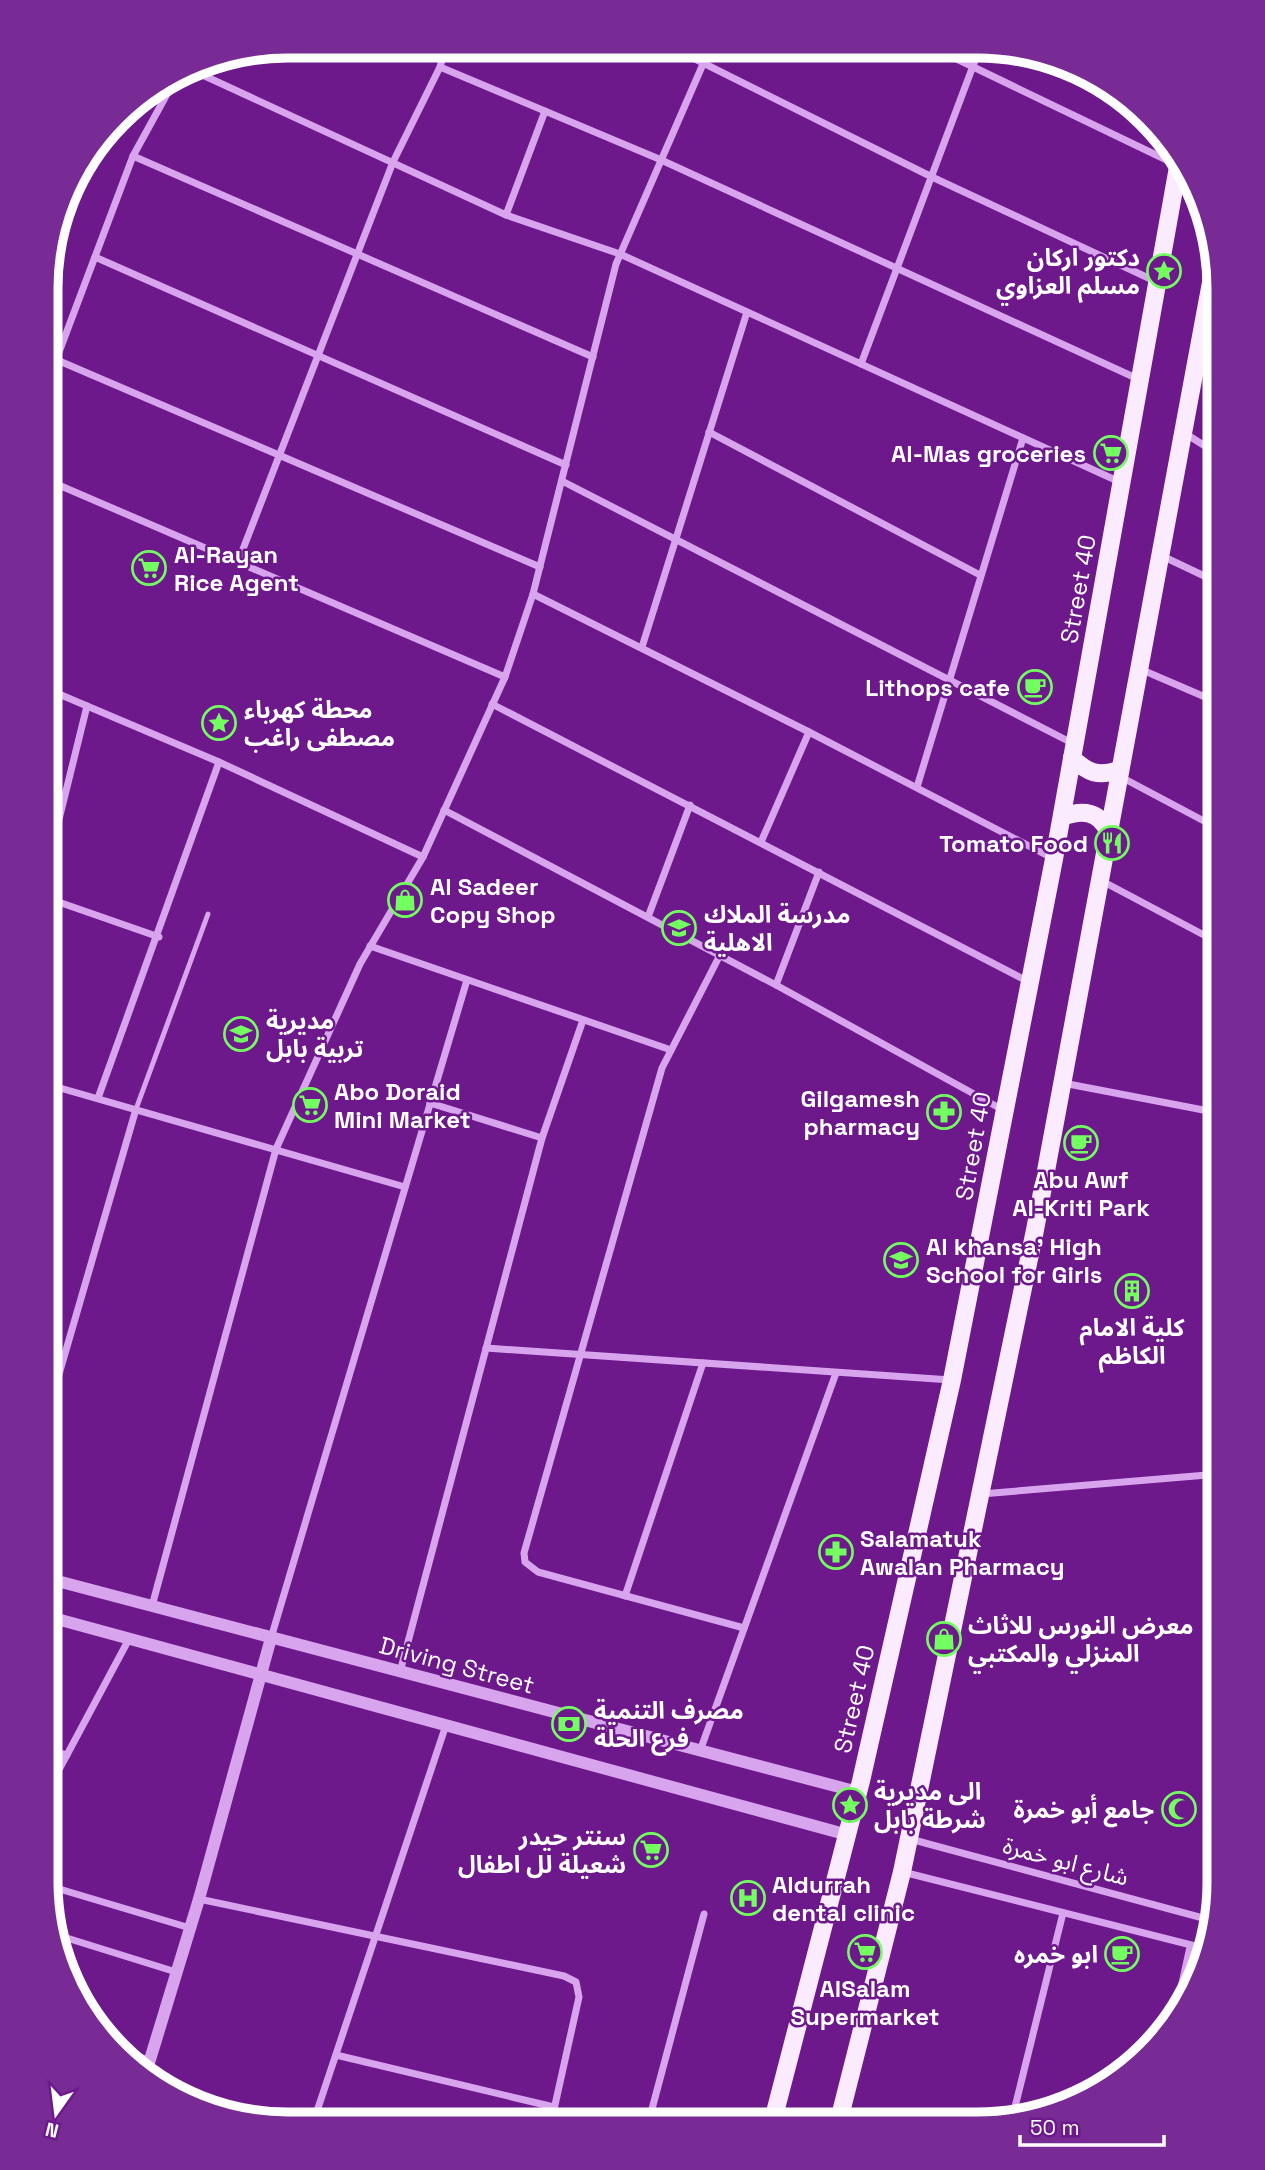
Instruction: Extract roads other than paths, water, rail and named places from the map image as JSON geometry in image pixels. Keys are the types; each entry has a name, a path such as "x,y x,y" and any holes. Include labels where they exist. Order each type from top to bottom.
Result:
{"main road":[{"name":"Street 40","path":"775,2112 848,1835 951,1380 1003,1110 1031,983 1177,174"},
{"path":"841,2112 902,1872 981,1494 1062,1083 1207,306"},
{"path":"1074,751 1091,773 1119,773"},
{"path":"1062,817 1078,812 1093,814 1104,823 1108,831"}],"street":[{"path":"238,562 393,162 443,58"},
{"path":"695,58 932,177 1157,282"},
{"path":"152,1606 276,1149 370,946 423,857 505,677 533,594 620,254 659,159 706,58"},
{"path":"954,58 1169,161"},
{"path":"861,364 976,58"},
{"path":"440,67 659,159 1138,379"},
{"path":"200,75 506,215 620,254 1122,484"},
{"path":"58,357 133,156 168,92"},
{"path":"506,215 545,111"},
{"path":"133,156 593,357"},
{"path":"96,257 566,465"},
{"path":"642,647 747,312"},
{"path":"58,360 540,567"},
{"path":"1183,431 1207,447"},
{"path":"709,432 980,575"},
{"path":"918,787 1023,438"},
{"path":"562,481 948,682 1074,751"},
{"path":"58,485 505,677"},
{"path":"1160,555 1207,577"},
{"path":"533,594 810,732 1054,859"},
{"path":"1138,668 1207,698"},
{"path":"58,694 219,762 423,857"},
{"path":"492,704 1031,983"},
{"path":"58,823 87,706"},
{"path":"761,842 810,732"},
{"path":"98,1098 159,937 219,762"},
{"path":"1119,773 1207,822"},
{"path":"648,917 690,805"},
{"path":"444,810 776,985 1003,1110"},
{"path":"776,985 819,872"},
{"path":"1099,880 1207,937"},
{"path":"58,902 159,937"},
{"path":"370,946 671,1051"},
{"path":"720,955 662,1068 525,1545 525,1562 538,1572 744,1628"},
{"path":"149,2066 200,1899 271,1638 467,980"},
{"path":"400,1672 542,1138 583,1020"},
{"path":"1062,1083 1207,1111"},
{"path":"58,1087 405,1188"},
{"path":"430,1103 542,1138"},
{"path":"58,1378 136,1109"},
{"path":"486,1348 951,1380"},
{"path":"625,1596 704,1363"},
{"path":"700,1751 836,1373"},
{"path":"981,1494 1207,1475"},
{"name":"Driving Street","path":"58,1581 858,1793"},
{"path":"58,1619 848,1835"},
{"path":"58,1771 129,1639"},
{"path":"317,2112 446,1725"},
{"path":"58,1753 66,1755"},
{"name":"شارع ابو خمرة","path":"909,1839 1204,1918"},
{"name":"شارع ابو خمرة","path":"902,1872 1197,1948"},
{"path":"58,1889 190,1928"},
{"path":"200,1899 564,1976 576,1982 579,1997 553,2112"},
{"path":"1014,2109 1063,1913"},
{"path":"651,2112 704,1914"},
{"path":"65,1937 176,1972"},
{"path":"1180,1990 1190,1947"},
{"path":"336,2055 554,2108"},
{"path":"139,2058 150,2062"}],"lane":[{"path":"136,1109 208,914"}],"place":[{"name":"دكتور اركان مسلم العزاوي","path":"1164,271"},
{"name":"Al-Mas groceries","path":"1111,453"},
{"name":"Al-Rayan Rice Agent","path":"149,568"},
{"name":"Lithops cafe","path":"1035,687"},
{"name":"محطة كهرباء مصطفى راغب","path":"219,723"},
{"name":"Tomato Food","path":"1112,843"},
{"name":"Al Sadeer Copy Shop","path":"405,900"},
{"name":"مدرسة الملاك الاهلية","path":"679,928"},
{"name":"مديرية تربية بابل","path":"241,1034"},
{"name":"Abo Doraid Mini Market","path":"310,1105"},
{"name":"Gilgamesh pharmacy","path":"944,1112"},
{"name":"Abu Awf Al-Kriti Park","path":"1081,1143"},
{"name":"Al khansa' High School for Girls","path":"901,1260"},
{"name":"كلية الامام الكاظم","path":"1132,1291"},
{"name":"Salamatuk Awalan Pharmacy","path":"836,1552"},
{"name":"معرض النورس للاثاث المنزلي والمكتبي","path":"944,1639"},
{"name":"مصرف التنمية فرع الحلة","path":"569,1724"},
{"name":"الى مديرية شرطة بابل","path":"850,1805"},
{"name":"جامع أبو خمرة","path":"1179,1809"},
{"name":"سنتر حيدر شعيلة لل اطفال","path":"651,1850"},
{"name":"Aldurrah dental clinic","path":"748,1898"},
{"name":"AlSalam Supermarket","path":"865,1952"},
{"name":"ابو خمره","path":"1122,1954"}]}
